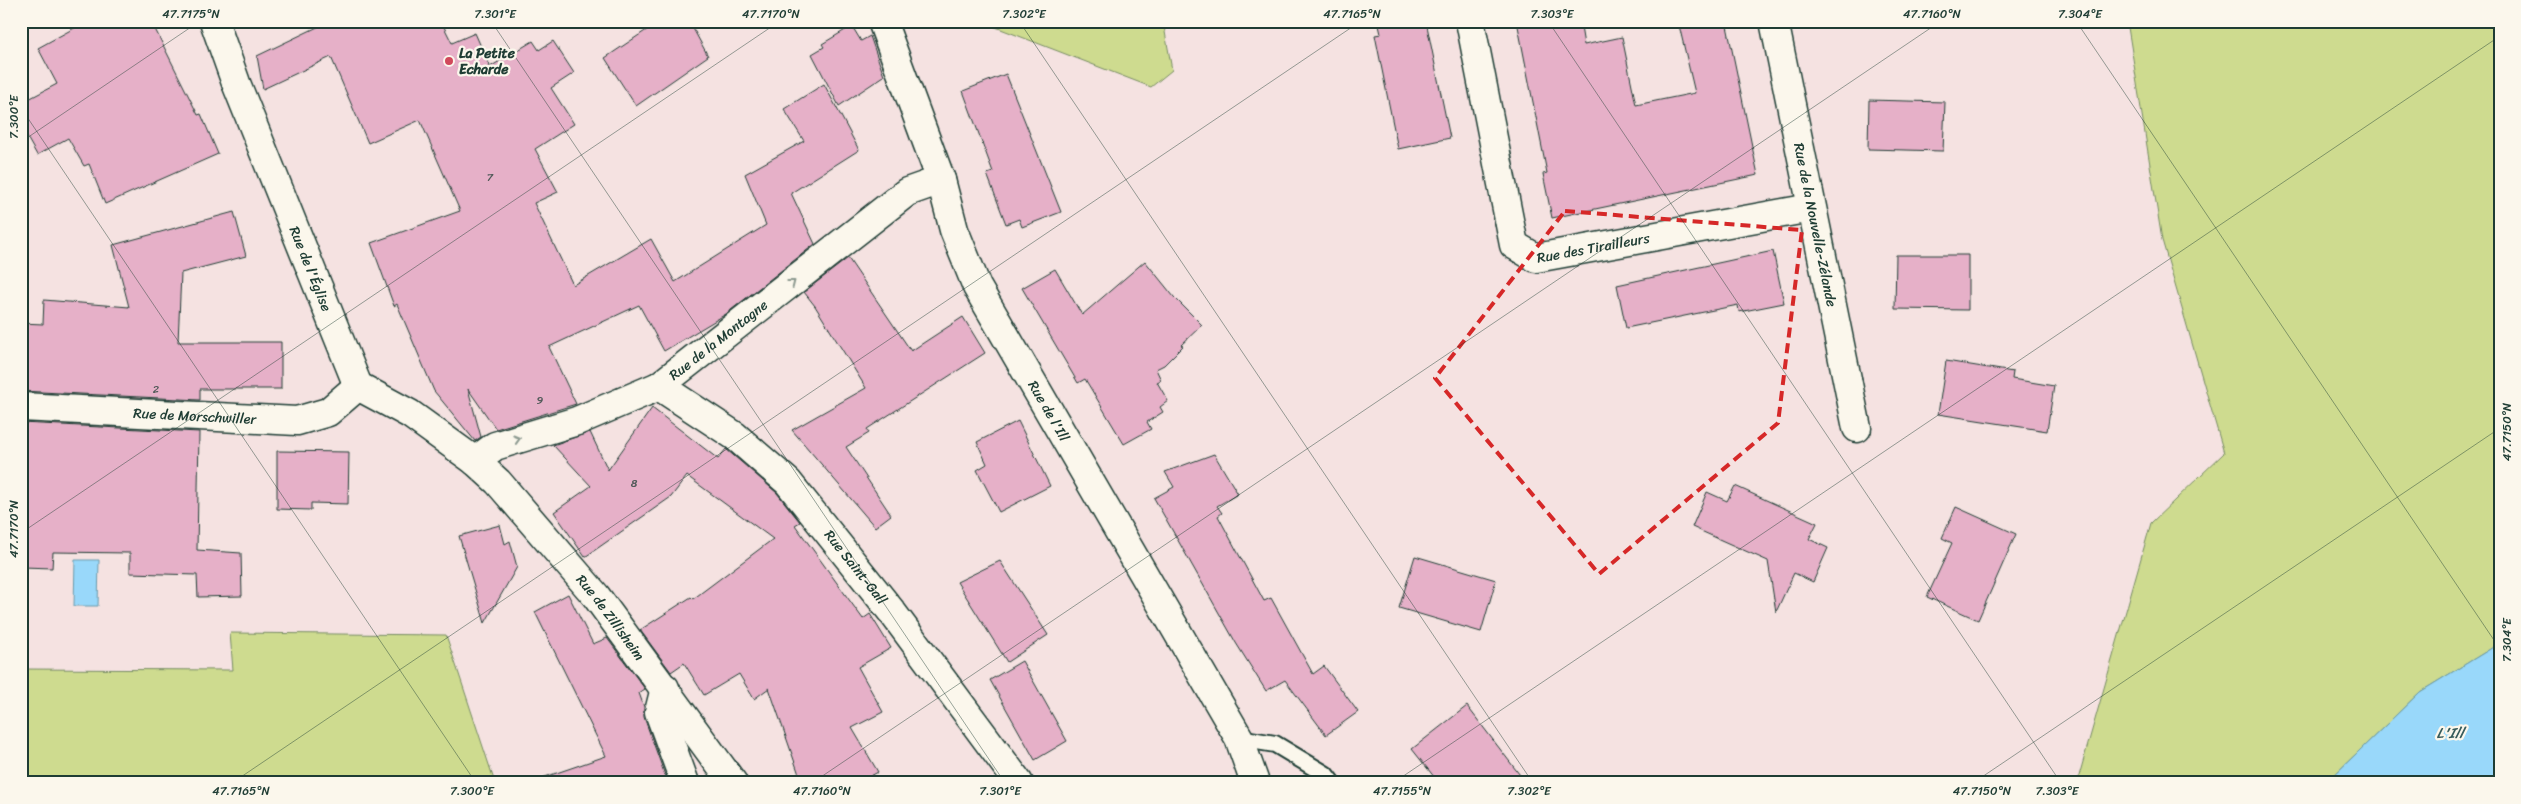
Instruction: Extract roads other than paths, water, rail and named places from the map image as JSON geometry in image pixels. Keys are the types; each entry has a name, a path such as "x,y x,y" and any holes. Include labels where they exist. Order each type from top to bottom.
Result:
{"street":[{"name":"Rue de l'Église","path":"214,21 236,83 358,386"},
{"name":"Rue de l'Ill","path":"882,21 941,180 954,230 977,287 1239,738 1255,783"},
{"name":"Rue des Tirailleurs","path":"1470,21 1514,245 1536,258 1811,208"},
{"name":"Rue de la Nouvelle-Zélande","path":"1774,21 1811,208 1858,428"},
{"name":"Rue de la Montagne","path":"475,461 495,446 577,421 659,386 906,192 941,180"},
{"name":"Rue de Morschwiller","path":"21,407 297,421 328,412 358,386"},
{"path":"358,386 410,414 475,461"},
{"name":"Rue Saint-Gall","path":"659,386 735,436 788,482 892,612 1019,783"},
{"name":"Rue de Zillisheim","path":"475,461 498,482 596,596 665,688 732,783"},
{"path":"665,688 660,712 685,783"}],"lane":[{"path":"1239,738 1275,744 1325,774 1332,783"}],"water":[{"path":"75,560 99,560 98,606 74,606"},
{"name":"L'Ill","path":"2500,643 2500,772 2486,783 2326,783 2420,692"}],"place":[{"name":"La Petite Echarde","path":"449,61"}]}
